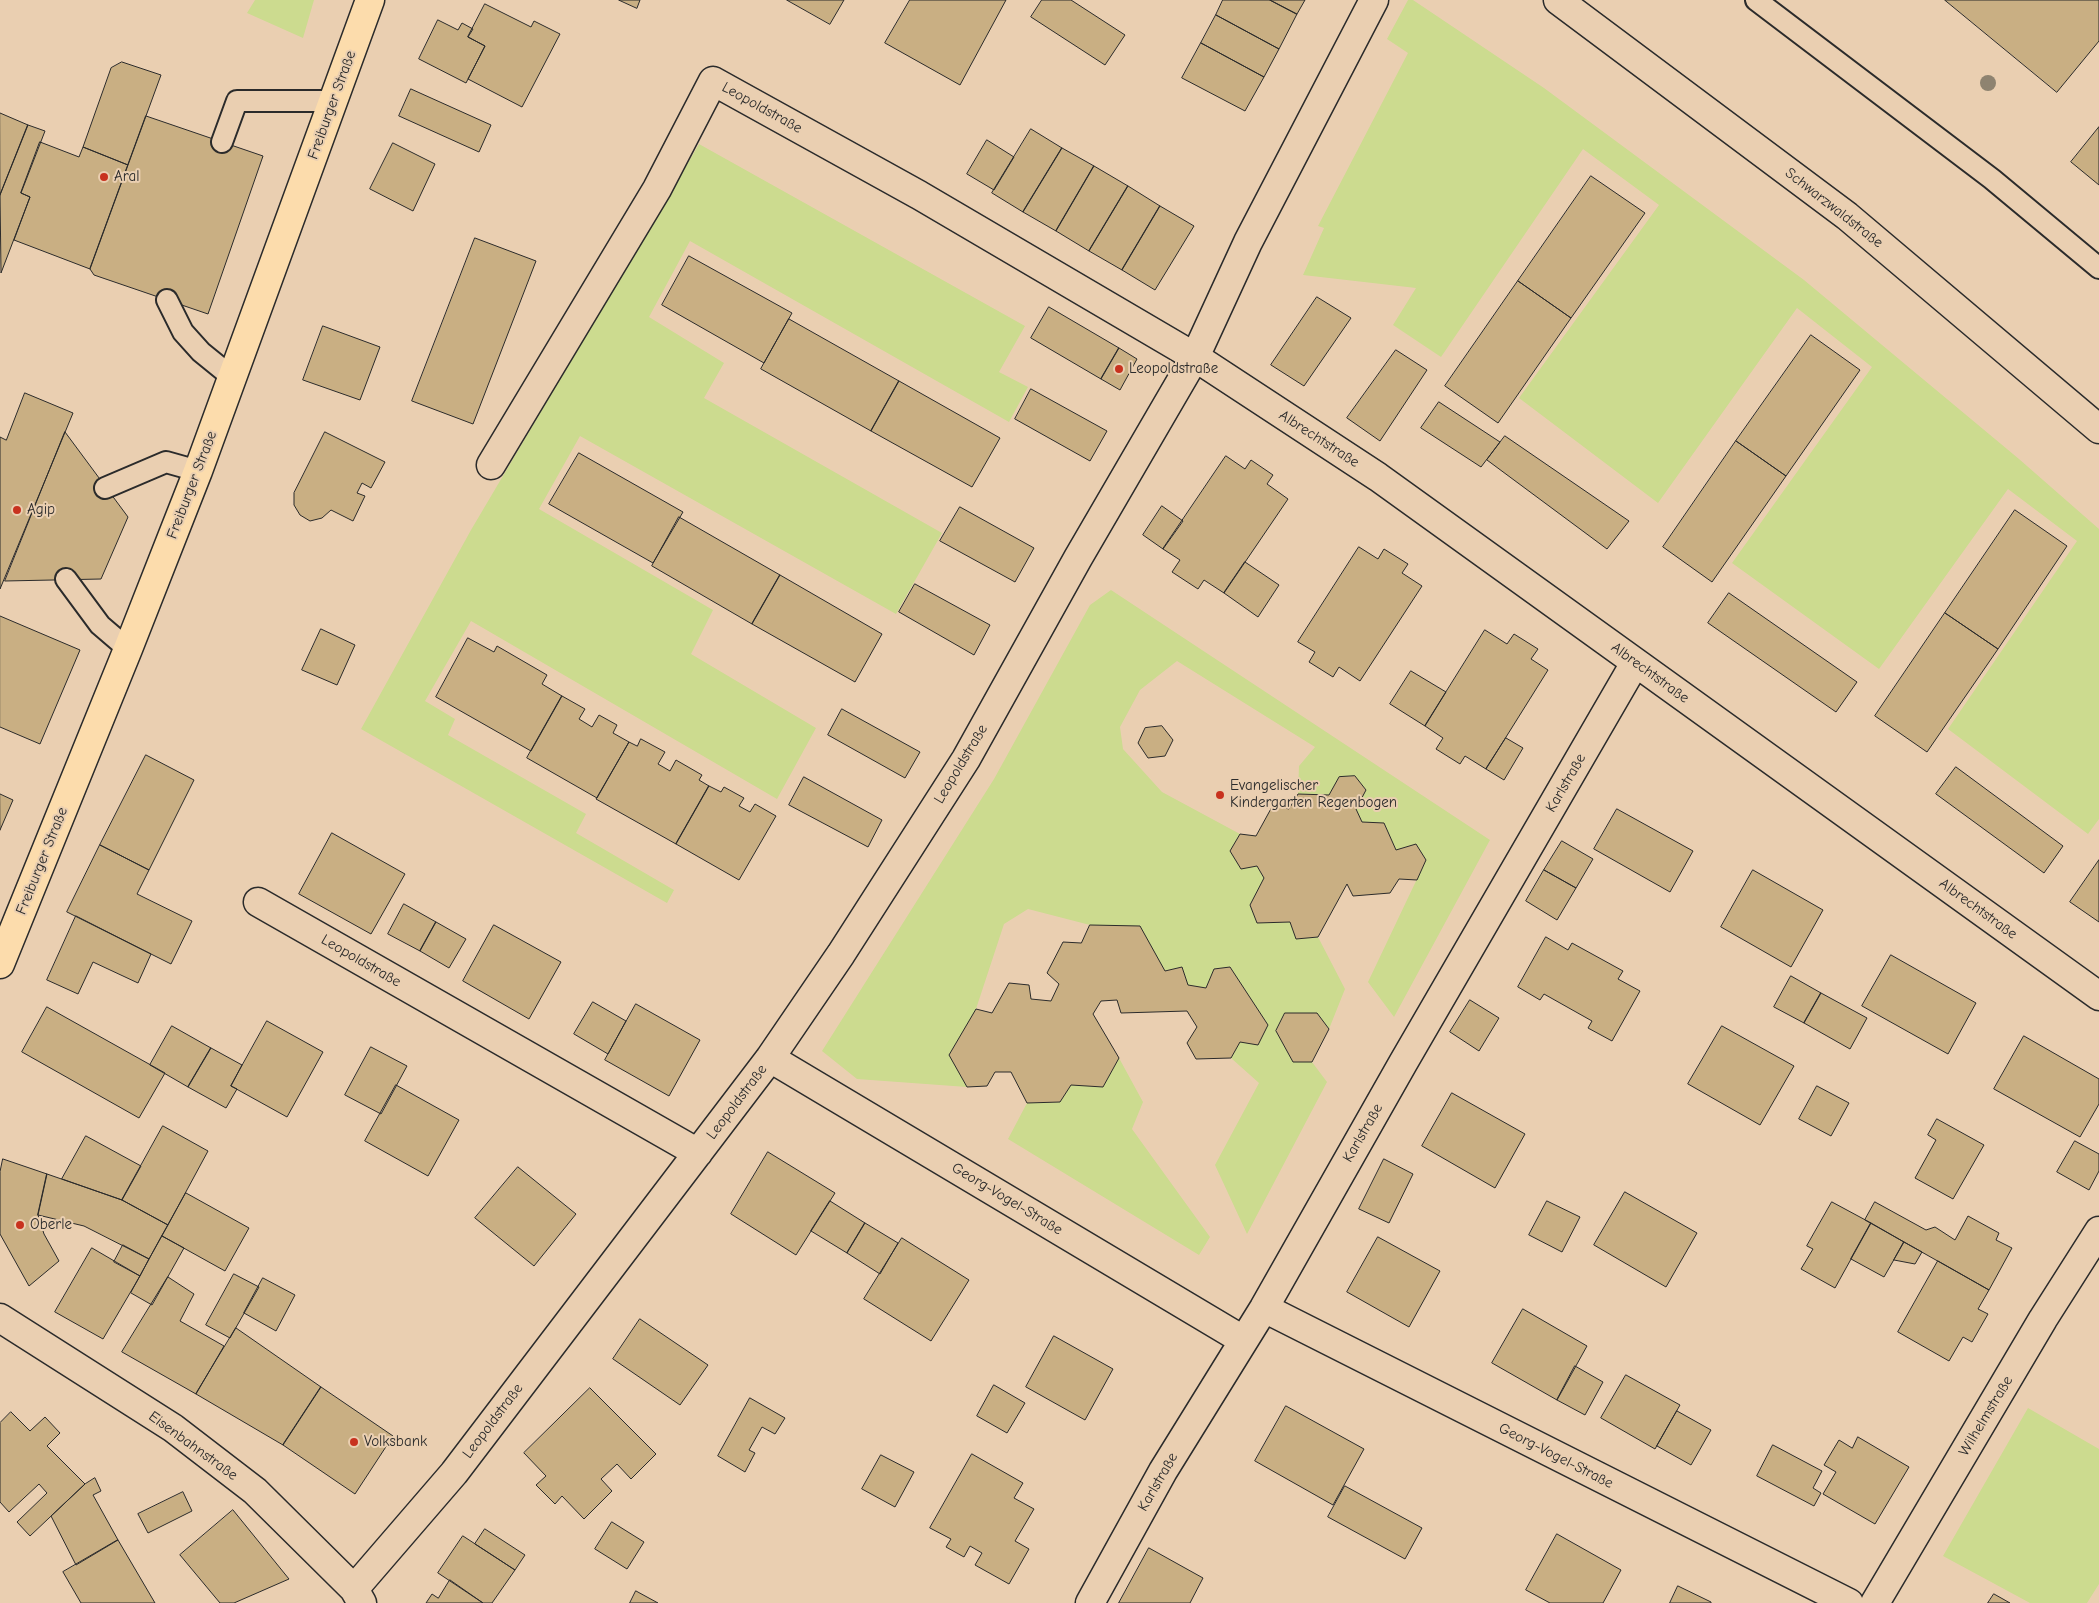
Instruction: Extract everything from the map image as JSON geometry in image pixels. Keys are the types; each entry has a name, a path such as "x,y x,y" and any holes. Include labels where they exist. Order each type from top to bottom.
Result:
{"main road":[{"name":"Freiburger Straße","path":"0,964 128,649 198,470 370,0"}],"street":[{"name":"Leopoldstraße","path":"358,1596 770,1058 841,954 966,759 1069,575 1195,357 1248,242 1374,0"},
{"name":"Schwarzwaldstraße","path":"1558,0 1847,216 2099,429"},
{"name":"Leopoldstraße","path":"491,465 657,189 712,80 918,196 1195,357"},
{"name":"Albrechtstraße","path":"1195,357 1378,477 2099,996"},
{"name":"Karlstraße","path":"1090,1603 1163,1471 1264,1308 1636,663"},
{"name":"Leopoldstraße","path":"258,902 698,1153"},
{"name":"Georg-Vogel-Straße","path":"770,1058 1243,1340"},
{"name":"Wilhelmstraße","path":"1875,1603 2043,1319 2099,1231"},
{"name":"Georg-Vogel-Straße","path":"1264,1308 1849,1603"},
{"name":"Eisenbahnstraße","path":"0,1318 173,1428 255,1492 358,1596"}],"lane":[{"path":"1756,0 1992,179 2099,268"},
{"path":"222,142 237,101 333,101"},
{"path":"167,300 183,332 201,352 233,378"},
{"path":"105,488 166,462 198,470"},
{"path":"66,579 100,624 128,649"}],"green space":[{"path":"255,0 314,0 303,38 247,13"},
{"path":"1408,0 1413,0 1544,88 1804,280 2019,459 2099,529 2099,819 2088,834 1948,729 2077,541 2008,489 1879,669 1732,563 1872,367 1797,308 1658,503 1519,398 1659,205 1583,149 1441,357 1393,325 1416,288 1303,275 1324,228 1318,226 1408,53 1387,39"},
{"path":"699,144 1025,326 999,372 1028,387 1009,422 690,241 649,317 724,363 704,398 942,533 896,614 580,436 539,509 713,610 691,654 816,728 777,799 471,621 425,701 455,719 448,735 586,814 576,833 674,890 667,903 361,729 471,530"},
{"path":"1111,590 1490,840 1394,1017 1368,982 1426,860 1416,844 1396,850 1384,823 1362,822 1356,809 1366,790 1355,776 1339,777 1329,795 1298,794 1299,766 1315,747 1177,661 1140,690 1120,727 1123,749 1162,792 1240,834 1230,851 1241,869 1257,866 1264,878 1250,905 1257,923 1290,922 1296,939 1318,937 1345,989 1329,1029 1317,1013 1285,1013 1276,1031 1293,1062 1312,1062 1327,1082 1247,1234 1215,1165 1259,1083 1231,1058 1240,1042 1268,1025 1230,967 1214,969 1206,988 1188,985 1182,967 1165,971 1090,925 1028,909 1004,924 976,1009 967,1087 857,1079 822,1051 994,779 1090,605"},
{"path":"1119,1058 1143,1102 1132,1129 1210,1237 1199,1255 1008,1139 1027,1103 1060,1102 1071,1085 1103,1087"},
{"path":"2028,1408 2099,1449 2099,1584 2087,1603 2030,1603 1943,1556"}],"building":[{"path":"619,0 640,0 637,8"},
{"path":"787,0 844,0 830,24"},
{"path":"910,0 1006,0 960,85 885,43"},
{"path":"1042,0 1071,0 1125,35 1105,65 1031,17"},
{"path":"1223,0 1270,0 1297,14 1279,49 1216,15"},
{"path":"1270,0 1305,0 1297,14"},
{"path":"1945,0 2099,0 2099,41 2057,92"},
{"path":"485,4 531,27 534,21 560,34 522,107 468,79 485,46 468,37"},
{"path":"1216,15 1279,49 1264,77 1201,43"},
{"path":"438,20 458,30 462,23 473,29 468,37 485,46 466,83 419,59"},
{"path":"1201,43 1264,77 1245,111 1182,78"},
{"path":"122,62 161,75 128,165 83,147 111,68"},
{"path":"411,89 491,125 479,152 399,116"},
{"path":"0,113 28,125 0,195"},
{"path":"146,116 263,156 208,314 94,275 90,269"},
{"path":"28,125 45,131 21,193 30,197 1,273 0,195"},
{"path":"2099,127 2099,185 2071,162"},
{"path":"1031,129 1062,148 1023,212 992,193"},
{"path":"987,140 1014,157 994,190 967,174"},
{"name":"Aral","path":"40,142 79,157 83,147 128,165 90,269 14,240 30,197 21,193"},
{"path":"393,143 435,164 413,211 370,189"},
{"path":"1062,148 1094,166 1056,231 1023,212"},
{"path":"1094,166 1128,186 1089,251 1056,231"},
{"path":"1591,176 1645,213 1571,318 1518,281"},
{"path":"1128,186 1160,206 1122,270 1089,251"},
{"path":"1160,206 1194,226 1155,290 1122,270"},
{"path":"475,238 536,261 473,424 412,401"},
{"path":"689,256 792,313 764,363 662,305"},
{"path":"1518,281 1571,318 1498,423 1445,386"},
{"path":"1317,297 1351,318 1304,386 1271,365"},
{"path":"1049,307 1119,348 1101,379 1031,338"},
{"path":"789,319 899,381 871,431 761,369"},
{"path":"323,326 380,347 360,400 303,380"},
{"path":"1811,335 1860,370 1786,476 1736,441"},
{"name":"Leopoldstraße","path":"1119,348 1137,359 1120,390 1101,379"},
{"path":"1396,350 1427,370 1380,441 1347,418"},
{"path":"899,381 1000,438 972,487 871,431"},
{"path":"1031,389 1107,431 1090,461 1015,419"},
{"name":"Agip","path":"25,393 73,413 0,589 0,437 6,440"},
{"path":"1439,402 1500,442 1481,467 1421,428"},
{"path":"65,432 128,517 101,579 5,581"},
{"path":"325,432 385,462 371,488 362,483 357,493 365,496 353,521 331,510 322,518 310,521 300,515 294,505 294,493"},
{"path":"1505,436 1629,521 1607,549 1487,460"},
{"path":"1736,441 1786,476 1712,582 1663,547"},
{"path":"579,453 683,512 653,563 549,504"},
{"path":"1226,456 1245,469 1251,460 1273,475 1267,484 1288,499 1224,593 1204,580 1198,589 1172,572 1180,560 1163,549"},
{"path":"1162,506 1183,521 1163,549 1143,535"},
{"path":"960,507 1034,548 1015,582 940,541"},
{"path":"2015,510 2067,546 1998,649 1945,613"},
{"path":"679,517 780,575 752,624 652,566"},
{"path":"1359,547 1378,559 1384,549 1408,564 1402,573 1422,586 1360,681 1339,667 1333,677 1309,662 1315,652 1298,642"},
{"path":"1245,562 1279,585 1258,617 1224,593"},
{"path":"780,575 882,634 855,682 752,624"},
{"path":"915,584 990,625 974,655 899,612"},
{"path":"1729,593 1857,682 1836,712 1708,623"},
{"path":"1945,613 1998,649 1927,752 1875,716"},
{"path":"0,616 80,650 40,744 0,727"},
{"path":"321,629 355,645 337,685 302,670"},
{"path":"1485,630 1507,644 1514,634 1538,649 1531,659 1548,670 1486,769 1465,756 1460,764 1436,749 1443,738 1425,726"},
{"path":"468,638 494,652 497,646 547,675 542,684 562,696 531,751 436,697"},
{"path":"1411,671 1446,692 1425,726 1390,704"},
{"path":"562,696 585,709 579,719 592,727 599,715 617,725 613,733 629,742 597,798 527,758"},
{"path":"842,709 920,752 905,778 828,735"},
{"path":"1162,726 1173,740 1165,756 1148,758 1138,743 1145,728"},
{"path":"1506,738 1523,748 1504,780 1486,769"},
{"path":"641,739 665,752 658,764 670,771 676,760 702,775 699,780 709,786 676,844 596,799 629,742 637,746"},
{"path":"146,755 194,780 149,870 100,845"},
{"path":"1956,767 2063,846 2044,873 1936,794"},
{"path":"1355,776 1366,790 1356,809 1362,822 1384,823 1396,850 1416,844 1426,860 1417,880 1399,879 1390,893 1353,896 1347,884 1318,937 1296,939 1290,922 1257,923 1250,905 1264,878 1257,866 1241,869 1230,851 1240,834 1256,836 1273,805 1289,809 1298,794 1329,795 1339,777"},
{"path":"804,777 882,820 868,847 789,805"},
{"path":"709,786 721,792 724,787 744,798 739,806 750,812 755,804 776,816 739,880 676,844"},
{"path":"0,794 13,800 0,830"},
{"path":"1617,809 1693,851 1670,892 1594,849"},
{"path":"332,833 405,874 371,934 299,894"},
{"path":"1562,841 1593,859 1576,888 1544,870"},
{"path":"100,845 149,870 137,894 192,921 171,964 67,912"},
{"path":"2099,860 2099,922 2070,902"},
{"path":"1544,870 1576,888 1557,920 1526,901"},
{"path":"1753,870 1823,910 1791,967 1721,927"},
{"path":"404,904 436,922 420,951 388,934"},
{"path":"76,916 151,954 138,983 93,962 78,994 47,980"},
{"path":"436,922 466,939 449,968 420,951"},
{"path":"494,925 561,962 529,1019 463,981"},
{"path":"1090,925 1140,926 1165,971 1182,967 1188,985 1206,988 1214,969 1230,967 1268,1025 1258,1045 1240,1042 1231,1058 1196,1059 1187,1043 1197,1027 1187,1011 1121,1013 1117,1000 1101,1001 1093,1014 1119,1058 1103,1087 1071,1085 1060,1102 1027,1103 1011,1072 995,1072 987,1086 967,1087 949,1055 976,1009 992,1013 1009,983 1029,985 1031,999 1051,1001 1059,984 1047,973 1063,942 1081,943"},
{"path":"1546,937 1568,950 1572,943 1623,971 1618,979 1640,991 1612,1041 1588,1028 1592,1021 1544,994 1540,1000 1518,987"},
{"path":"1891,955 1976,1003 1948,1054 1862,1006"},
{"path":"1791,976 1821,993 1804,1023 1774,1007"},
{"path":"1821,993 1867,1018 1850,1049 1804,1023"},
{"path":"1470,1000 1499,1018 1479,1051 1450,1032"},
{"path":"593,1002 626,1021 608,1054 574,1034"},
{"path":"636,1004 700,1040 669,1096 605,1060"},
{"path":"47,1007 165,1073 139,1118 22,1052"},
{"path":"1285,1013 1317,1013 1329,1029 1312,1062 1293,1062 1276,1031"},
{"path":"267,1021 323,1052 287,1117 231,1086"},
{"path":"172,1026 211,1048 188,1087 150,1065"},
{"path":"1722,1026 1794,1066 1760,1125 1688,1084"},
{"path":"2024,1036 2099,1079 2099,1104 2080,1137 1994,1089"},
{"path":"371,1047 407,1066 381,1114 345,1095"},
{"path":"211,1048 242,1065 231,1086 237,1089 226,1108 188,1087"},
{"path":"396,1085 459,1120 428,1176 365,1141"},
{"path":"1817,1086 1849,1103 1831,1136 1799,1119"},
{"path":"1452,1093 1525,1134 1495,1188 1422,1146"},
{"path":"1937,1119 1984,1145 1953,1199 1915,1178 1936,1140 1928,1135"},
{"path":"163,1126 208,1151 168,1225 122,1200"},
{"path":"86,1136 141,1166 122,1200 62,1179"},
{"path":"2075,1141 2099,1154 2099,1171 2089,1190 2057,1172"},
{"path":"768,1152 835,1193 796,1255 731,1214"},
{"name":"Oberle","path":"3,1159 47,1174 38,1215 44,1234 59,1261 29,1286 0,1234 0,1172"},
{"path":"1384,1159 1413,1174 1389,1223 1359,1209"},
{"path":"518,1167 576,1214 534,1266 475,1218"},
{"path":"47,1174 122,1200 168,1225 149,1259 84,1226 38,1215"},
{"path":"1625,1192 1697,1233 1666,1287 1594,1245"},
{"path":"186,1193 249,1228 225,1271 162,1236"},
{"path":"830,1201 865,1223 847,1253 811,1231"},
{"path":"1547,1201 1580,1217 1562,1252 1529,1235"},
{"path":"1832,1202 1871,1223 1835,1288 1801,1269 1813,1249 1807,1246"},
{"path":"1875,1202 1926,1230 1935,1227 1955,1240 1968,1216 1999,1233 1996,1240 2012,1248 1989,1290 1865,1220"},
{"path":"865,1223 898,1243 880,1274 847,1253"},
{"path":"1871,1223 1904,1242 1884,1277 1851,1259"},
{"path":"162,1236 184,1248 152,1305 131,1293"},
{"path":"1378,1237 1440,1271 1409,1327 1347,1292"},
{"path":"902,1238 969,1280 931,1341 864,1299"},
{"path":"1904,1242 1922,1252 1915,1264 1894,1260"},
{"path":"123,1245 149,1259 140,1276 114,1262"},
{"path":"92,1248 140,1276 103,1339 55,1312"},
{"path":"1938,1261 1989,1290 1978,1309 1988,1314 1972,1342 1963,1337 1949,1361 1898,1332"},
{"path":"234,1274 259,1287 230,1338 206,1325"},
{"path":"168,1277 194,1294 180,1321 224,1346 196,1394 122,1352"},
{"path":"263,1278 295,1295 276,1331 244,1313"},
{"path":"1523,1309 1587,1346 1557,1400 1492,1363"},
{"path":"640,1319 708,1365 680,1405 613,1359"},
{"path":"236,1328 321,1387 283,1445 196,1394"},
{"path":"1054,1336 1113,1369 1085,1420 1026,1387"},
{"path":"1575,1366 1603,1382 1585,1415 1557,1400"},
{"path":"1626,1375 1680,1405 1655,1449 1601,1418"},
{"path":"994,1385 1025,1403 1007,1433 977,1416"},
{"path":"321,1387 393,1436 355,1494 283,1445"},
{"path":"590,1388 656,1454 631,1479 617,1464 601,1479 612,1491 584,1519 562,1496 555,1504 536,1485 546,1476 524,1453"},
{"path":"750,1398 785,1418 775,1434 762,1427 749,1450 755,1453 745,1472 718,1456"},
{"path":"1286,1406 1364,1449 1333,1505 1255,1461"},
{"path":"1677,1411 1711,1430 1691,1465 1657,1446"},
{"path":"11,1412 30,1431 45,1417 60,1433 47,1446 85,1484 30,1536 17,1522 47,1493 39,1484 9,1512 0,1502 0,1423"},
{"path":"1858,1437 1909,1467 1875,1524 1823,1494 1836,1472 1824,1465 1839,1440 1852,1448"},
{"path":"1773,1445 1822,1471 1813,1488 1821,1493 1814,1506 1757,1476"},
{"path":"972,1454 1023,1483 1014,1498 1034,1509 1015,1541 1029,1549 1009,1584 975,1565 982,1553 970,1546 964,1557 946,1547 951,1539 930,1528"},
{"path":"881,1455 914,1472 895,1507 862,1489"},
{"path":"95,1478 101,1491 93,1495 118,1540 76,1565 51,1516 85,1484"},
{"path":"1345,1486 1422,1528 1405,1559 1328,1517"},
{"path":"183,1492 192,1511 148,1533 138,1514"},
{"path":"233,1510 289,1579 234,1603 220,1603 180,1555"},
{"path":"612,1522 644,1542 627,1569 595,1549"},
{"path":"485,1529 525,1555 515,1570 475,1544"},
{"path":"1557,1534 1621,1570 1603,1603 1550,1603 1526,1590"},
{"path":"463,1536 515,1570 492,1603 483,1603 438,1573"},
{"path":"118,1540 155,1603 81,1603 63,1572"},
{"path":"1149,1548 1203,1578 1190,1603 1119,1603"},
{"path":"450,1580 483,1603 426,1603 432,1594 438,1598"},
{"path":"1678,1586 1711,1602 1711,1603 1670,1603"},
{"path":"636,1591 658,1603 630,1603"},
{"path":"1994,1594 2010,1603 1988,1603"}],"place":[{"name":"Aral","path":"104,177"},
{"name":"Leopoldstraße","path":"1119,369"},
{"name":"Agip","path":"17,510"},
{"name":"Evangelischer Kindergarten Regenbogen","path":"1220,795"},
{"name":"Oberle","path":"20,1225"},
{"name":"Volksbank","path":"354,1442"}]}
